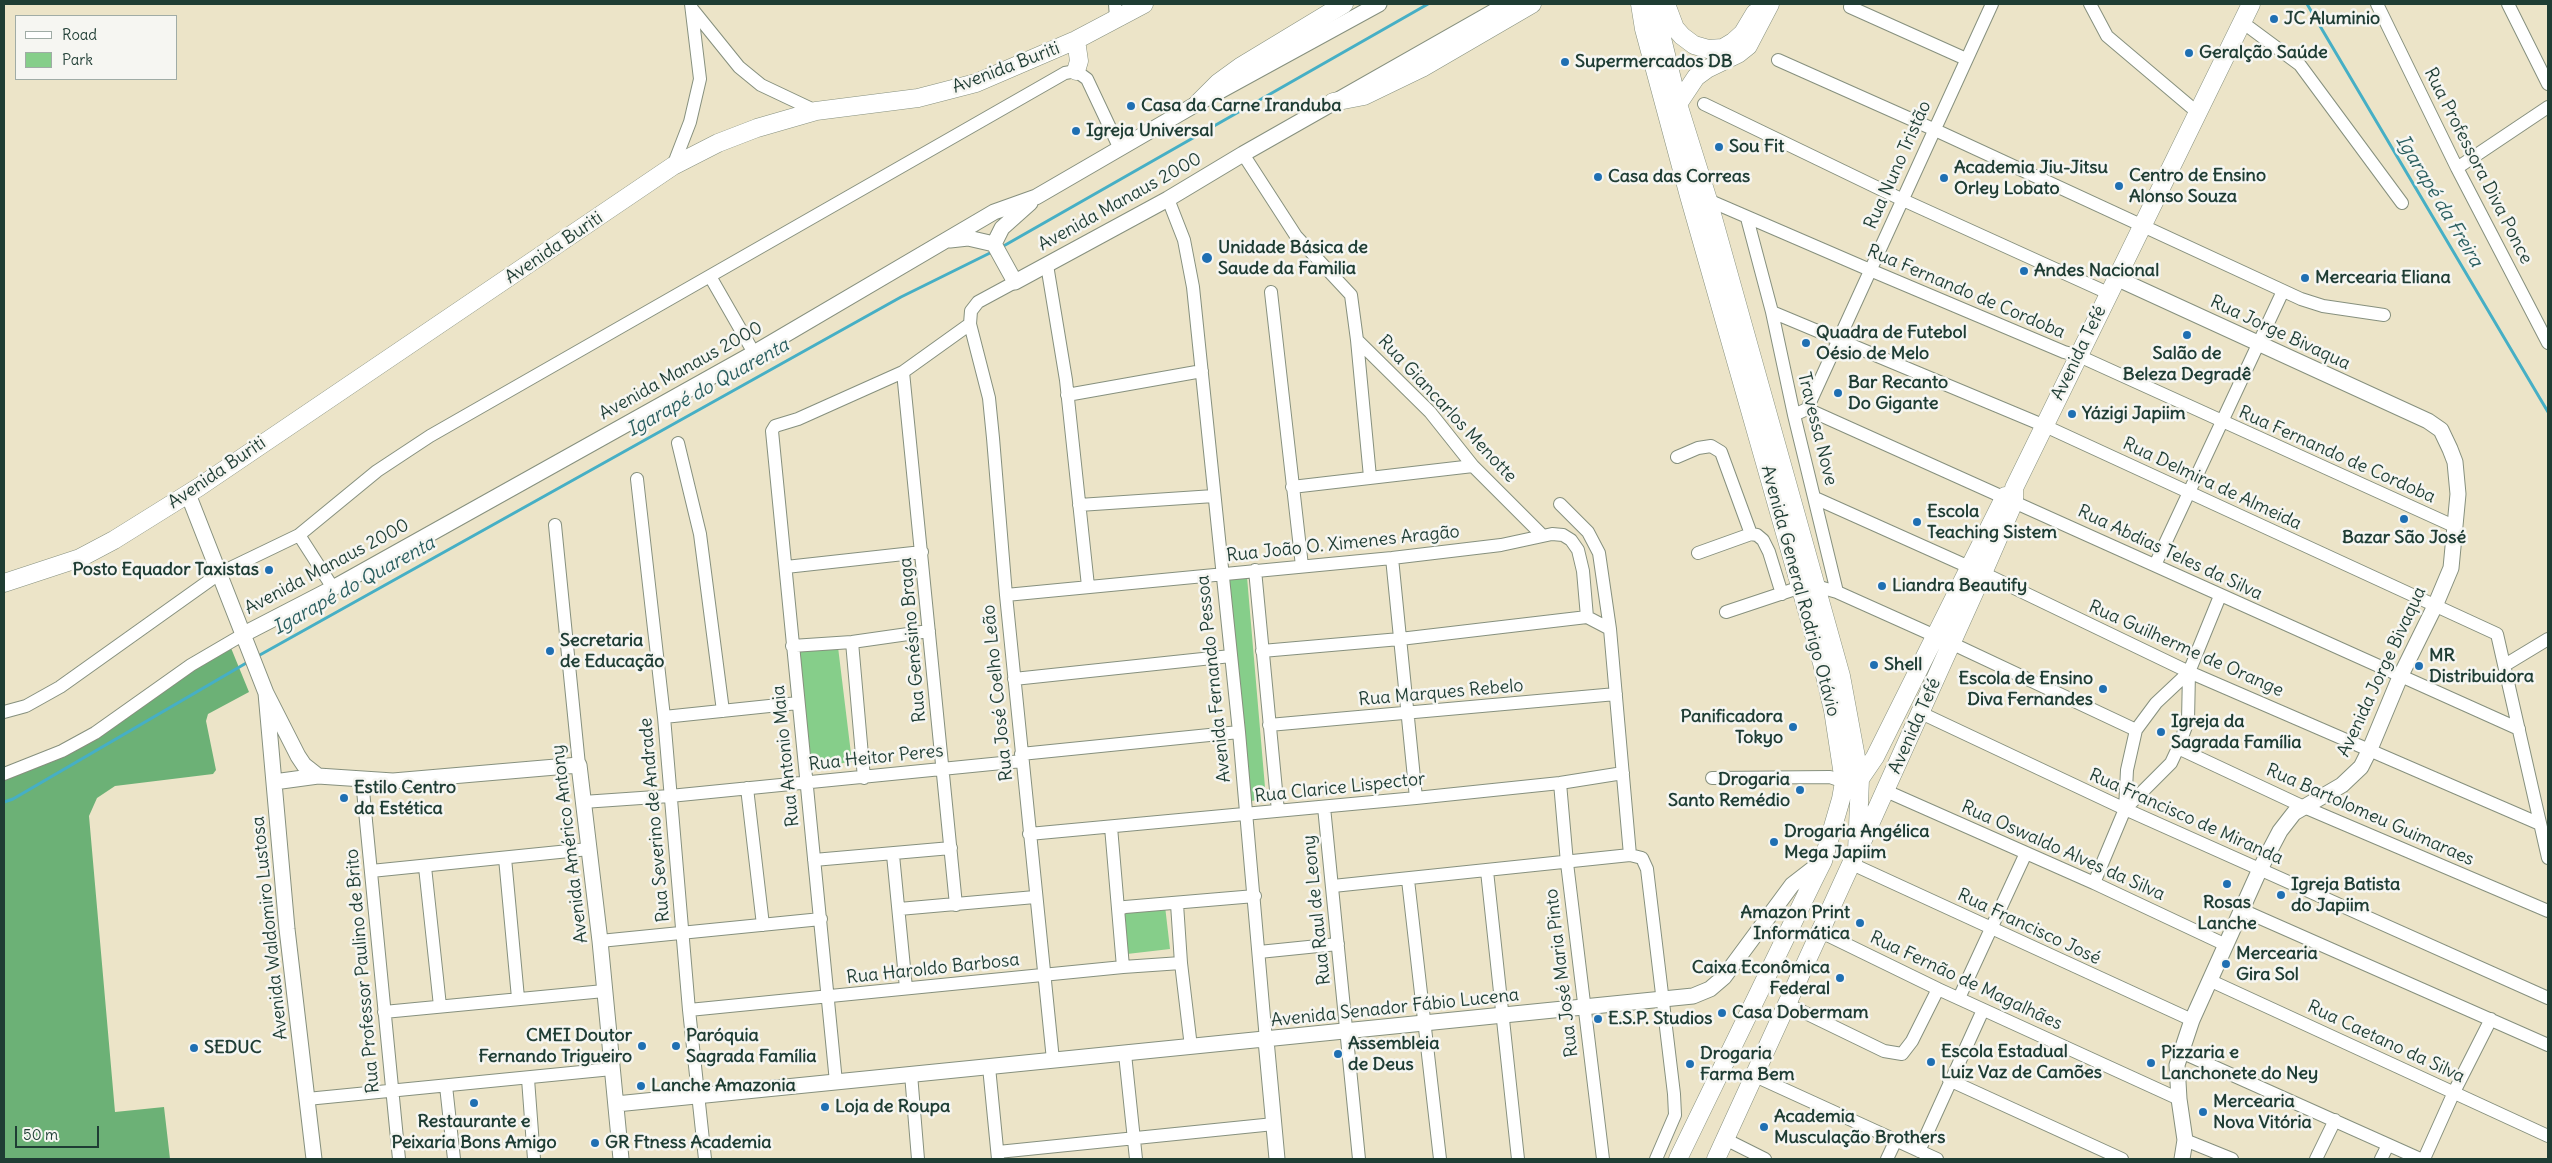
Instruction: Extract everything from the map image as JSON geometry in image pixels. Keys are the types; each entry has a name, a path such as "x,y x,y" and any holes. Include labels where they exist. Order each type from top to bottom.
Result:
{"main road":[{"name":"Avenida Buriti","path":"4,583 49,570 87,555 188,494 673,166 718,143 750,130 816,111 918,98 976,83 1076,40 1116,11 1144,4"},
{"path":"1198,103 1218,83 1240,67 1344,4"},
{"path":"1333,102 1364,96 1422,68 1532,4"},
{"name":"Avenida General Rodrigo Otávio","path":"1640,4 1644,29 1689,196 1808,586 1841,676 1852,780 1855,858 1716,1159"},
{"name":"Avenida General Rodrigo Otávio","path":"1657,4 1661,34 1678,104 1708,200 1808,586"},
{"path":"1666,4 1675,28 1682,36 1694,45 1708,49 1722,48 1743,33 1759,4"},
{"path":"1678,104 1696,77 1706,69 1738,54 1748,46 1770,4"},
{"name":"Avenida Tefé","path":"1852,780 1875,757 1936,636 1976,570 2112,286 2252,4"},
{"path":"1076,40 1079,61 1076,71"},
{"name":"Avenida Tefé","path":"1855,858 1953,644 1976,570"},
{"name":"Avenida General Rodrigo Otávio","path":"1678,1159 1823,860 1841,799 1852,780"}],"street":[{"name":"Avenida Manaus 2000","path":"4,774 62,751 95,733 191,665 246,638 754,353 994,212 1036,197 1198,103 1379,4"},
{"name":"Avenida Manaus 2000","path":"1012,277 1047,265 1168,199 1333,102 1507,4"},
{"name":"Rua Nuno Tristão","path":"1807,409 1903,200 1933,129 1992,4"},
{"path":"2090,4 2107,36 2198,113"},
{"name":"Rua Professora Diva Ponce","path":"2377,4 2457,168 2548,343"},
{"path":"2508,4 2548,84"},
{"path":"692,7 724,51 746,73 761,85 816,111"},
{"path":"673,166 690,122 700,79 692,7"},
{"path":"1850,7 1966,59"},
{"path":"2242,22 2300,65 2402,203"},
{"path":"1778,60 2143,225 2283,291 2323,306 2384,314"},
{"path":"4,712 26,706 60,687 220,573 299,536 377,472 430,436 711,278 1065,73 1076,71 1087,79 1120,149"},
{"path":"1704,104 1903,200 2112,286"},
{"path":"2457,168 2548,107"},
{"name":"Rua Giancarlos Menotte","path":"1243,154 1296,236 1351,295 1358,340 1430,412 1473,466 1542,535"},
{"path":"995,246 1002,228 1036,197"},
{"name":"Avenida Fernando Pessoa","path":"1168,199 1184,240 1190,264 1239,732 1278,1159"},
{"name":"Rua Fernando de Cordoba","path":"1708,200 2064,352 2078,356 2456,528"},
{"name":"Travessa Nove","path":"1747,218 1772,312 1794,415 1837,592"},
{"path":"903,372 970,324 971,312 978,302 1012,277 995,246 968,238 945,241"},
{"path":"1047,265 1067,395 1088,586"},
{"path":"711,278 754,353"},
{"name":"Rua Jorge Bivaqua","path":"2112,286 2257,344 2428,421"},
{"path":"2155,564 2283,291"},
{"path":"1271,292 1302,566"},
{"name":"Rua Delmira de Almeida","path":"1772,312 2045,426 2189,494 2497,634 2505,665"},
{"name":"Rua José Coelho Leão","path":"970,324 989,398 1006,595 1029,834 1045,974 1052,1060"},
{"path":"1358,340 1370,476"},
{"path":"1067,395 1202,371"},
{"name":"Rua Antonio Maia","path":"836,1082 792,646 786,567 771,436 775,426 798,419 903,372"},
{"name":"Rua Genésino Braga","path":"903,372 956,905"},
{"path":"1794,415 1807,409"},
{"name":"Rua Abdias Teles da Silva","path":"1807,409 2011,496 2220,596 2519,729"},
{"name":"Avenida Jorge Bivaqua","path":"2182,1159 2185,1140 2179,1099 2177,1065 2192,1020 2260,869 2280,831 2294,813 2342,785 2361,767 2400,677 2435,606 2451,568 2458,494 2454,462 2441,430 2428,421"},
{"path":"678,443 703,551 723,711"},
{"path":"1677,457 1698,448 1711,446 1721,452 1751,534"},
{"path":"1292,487 1370,476 1473,466"},
{"name":"Rua Severino de Andrade","path":"637,479 664,717 689,1010 705,1159"},
{"name":"Avenida Waldomiro Lustosa","path":"188,494 259,671 266,693 298,756 304,765 318,776"},
{"path":"1079,505 1214,496"},
{"name":"Rua Guilherme de Orange","path":"1815,498 1976,570 2189,672 2540,824"},
{"path":"1560,504 1588,532 1599,553 1610,629 1630,855"},
{"name":"Avenida Américo Antony","path":"556,526 579,765 600,941 621,1159"},
{"path":"1698,553 1751,534 1757,535 1763,540 1782,594"},
{"name":"Rua João O. Ximenes Aragão","path":"1006,595 1392,558 1520,542 1542,535 1563,535 1571,540 1578,550 1583,571 1587,617"},
{"path":"299,536 333,588"},
{"path":"786,567 922,552"},
{"path":"1392,558 1416,798"},
{"path":"1255,570 1278,812"},
{"path":"1726,612 1808,586 1837,592 1936,636 2136,730"},
{"path":"2125,809 2166,768 2178,748 2188,721 2189,672 2220,596"},
{"path":"1262,651 1400,639 1587,617 1610,629"},
{"path":"792,646 852,642 929,631"},
{"path":"2548,639 2505,665 2548,858"},
{"path":"852,642 864,778"},
{"path":"1014,678 1230,656"},
{"path":"2094,883 2125,809 2127,770 2136,730 2156,703 2189,672"},
{"name":"Avenida Waldomiro Lustosa","path":"266,693 288,929 314,1159"},
{"name":"Rua Marques Rebelo","path":"1269,725 1616,694"},
{"path":"664,717 798,703"},
{"name":"Rua Francisco de Miranda","path":"1921,713 2125,809 2548,998"},
{"name":"Rua Heitor Peres","path":"583,802 864,778 1239,732"},
{"name":"Rua Bartolomeu Guimaraes","path":"2178,748 2304,807 2548,911"},
{"path":"274,782 318,776 393,781 579,765"},
{"name":"Rua Clarice Lispector","path":"1029,834 1416,798 1560,783 1623,773"},
{"path":"1712,778 1830,777 1852,780"},
{"name":"Rua Professor Paulino de Brito","path":"362,780 399,1159"},
{"name":"Rua José Maria Pinto","path":"1560,783 1567,863 1603,1159"},
{"path":"747,788 763,926"},
{"name":"Rua Oswaldo Alves da Silva","path":"1886,791 2094,883 2226,945"},
{"name":"Rua Raul de Leony","path":"1324,807 1359,1159"},
{"path":"1111,827 1120,909 1123,967"},
{"path":"814,860 893,855 951,848"},
{"path":"371,871 589,849"},
{"path":"1959,998 1989,929 2026,853"},
{"path":"893,855 906,988"},
{"path":"1333,886 1408,880 1630,855 1642,858 1647,869 1675,1114 1659,1155"},
{"path":"505,858 518,998"},
{"name":"Rua Francisco José","path":"1855,858 1989,929 2192,1020"},
{"name":"Avenida Senador Fábio Lucena","path":"616,1104 1693,996 1710,989 1724,977 1792,885 1823,860"},
{"path":"425,867 440,1006"},
{"path":"1487,871 1504,1014 1518,1159"},
{"path":"1408,880 1440,1159"},
{"path":"1120,909 1125,907 1255,896"},
{"path":"899,909 1036,897"},
{"path":"1177,904 1181,963 1191,1047"},
{"path":"2242,910 2548,1045"},
{"path":"600,941 821,919"},
{"name":"Rua Fernão de Magalhães","path":"1821,932 1983,1010 2179,1099"},
{"path":"1258,952 1338,944"},
{"name":"Rua Haroldo Barbosa","path":"689,1010 828,998 1045,974 1181,963"},
{"name":"Rua Caetano da Silva","path":"2210,980 2548,1136"},
{"path":"1788,1005 1884,1051 1902,1054 1912,1042 1938,989"},
{"path":"384,1012 604,991"},
{"path":"1919,1151 1949,1080 1983,1010"},
{"path":"2424,1159 2454,1092 2491,1019"},
{"path":"2181,1052 2420,1159"},
{"path":"1125,1054 1136,1159"},
{"path":"989,1067 998,1156 1134,1138 1274,1124"},
{"path":"307,1099 528,1079 612,1069"},
{"path":"911,1074 918,1159 913,1159"},
{"path":"1755,1076 1896,1142 1937,1159"},
{"path":"528,1079 534,1159"},
{"path":"1949,1080 2122,1159"},
{"path":"446,1086 454,1159"},
{"path":"2316,1159 2335,1120"},
{"path":"1725,1139 1765,1159"},
{"path":"2185,1140 2232,1159"},
{"path":"1887,1159 1896,1142"},
{"path":"2381,1159 2388,1145"}],"green space":[{"path":"1247,577 1266,799 1251,801 1228,580"},
{"path":"838,647 852,762 810,767 796,652"},
{"path":"231,648 249,692 208,714 206,721 216,770 213,774 115,786 97,798 89,816 115,1112 164,1107 170,1159 4,1159 4,780"},
{"path":"1165,906 1170,949 1127,954 1123,912"}],"waterway":[{"name":"Igarapé do Quarenta","path":"1000,248 1428,4"},
{"name":"Igarapé da Freira","path":"2307,4 2548,412"},
{"name":"Igarapé do Quarenta","path":"258,656 901,297 992,252"},
{"name":"Igarapé do Quarenta","path":"4,802 13,799 248,662"}],"place":[{"name":"JC Aluminio","path":"2274,19"},
{"name":"Geralção Saúde","path":"2189,53"},
{"name":"Supermercados DB","path":"1565,62"},
{"name":"Casa da Carne Iranduba","path":"1131,106"},
{"name":"Igreja Universal","path":"1076,131"},
{"name":"Sou Fit","path":"1719,147"},
{"name":"Casa das Correas","path":"1598,177"},
{"name":"Academia Jiu-Jitsu Orley Lobato","path":"1944,178"},
{"name":"Centro de Ensino Alonso Souza","path":"2119,186"},
{"name":"Unidade Básica de Saude da Familia","path":"1207,258"},
{"name":"Andes Nacional","path":"2024,271"},
{"name":"Mercearia Eliana","path":"2305,278"},
{"name":"Salão de Beleza Degradê","path":"2187,335"},
{"name":"Quadra de Futebol Oésio de Melo","path":"1806,343"},
{"name":"Bar Recanto Do Gigante","path":"1838,393"},
{"name":"Yázigi Japiim","path":"2072,414"},
{"name":"Bazar São José","path":"2404,519"},
{"name":"Escola Teaching Sistem","path":"1917,522"},
{"name":"Posto Equador Taxistas","path":"269,570"},
{"name":"Liandra Beautify","path":"1882,586"},
{"name":"Secretaria de Educação","path":"550,651"},
{"name":"Shell","path":"1874,665"},
{"name":"MR Distribuidora","path":"2419,666"},
{"name":"Escola de Ensino Diva Fernandes","path":"2103,689"},
{"name":"Panificadora Tokyo","path":"1793,727"},
{"name":"Igreja da Sagrada Família","path":"2161,732"},
{"name":"Drogaria Santo Remédio","path":"1800,790"},
{"name":"Estilo Centro da Estética","path":"344,798"},
{"name":"Drogaria Angélica Mega Japiim","path":"1774,842"},
{"name":"Rosas Lanche","path":"2227,884"},
{"name":"Igreja Batista do Japiim","path":"2281,895"},
{"name":"Amazon Print Informática","path":"1860,923"},
{"name":"Mercearia Gira Sol","path":"2226,964"},
{"name":"Caixa Econômica Federal","path":"1840,978"},
{"name":"Casa Dobermam","path":"1722,1013"},
{"name":"E.S.P. Studios","path":"1598,1019"},
{"name":"CMEI Doutor Fernando Trigueiro","path":"642,1046"},
{"name":"Paróquia Sagrada Família","path":"676,1046"},
{"name":"SEDUC","path":"194,1048"},
{"name":"Assembleia de Deus","path":"1338,1054"},
{"name":"Escola Estadual Luiz Vaz de Camões","path":"1931,1062"},
{"name":"Pizzaria e Lanchonete do Ney","path":"2151,1063"},
{"name":"Drogaria Farma Bem","path":"1690,1064"},
{"name":"Lanche Amazonia","path":"641,1086"},
{"name":"Restaurante e Peixaria Bons Amigo","path":"474,1103"},
{"name":"Loja de Roupa","path":"825,1107"},
{"name":"Mercearia Nova Vitória","path":"2203,1112"},
{"name":"Academia Musculação Brothers","path":"1764,1127"},
{"name":"GR Ftness Academia","path":"595,1143"}]}
